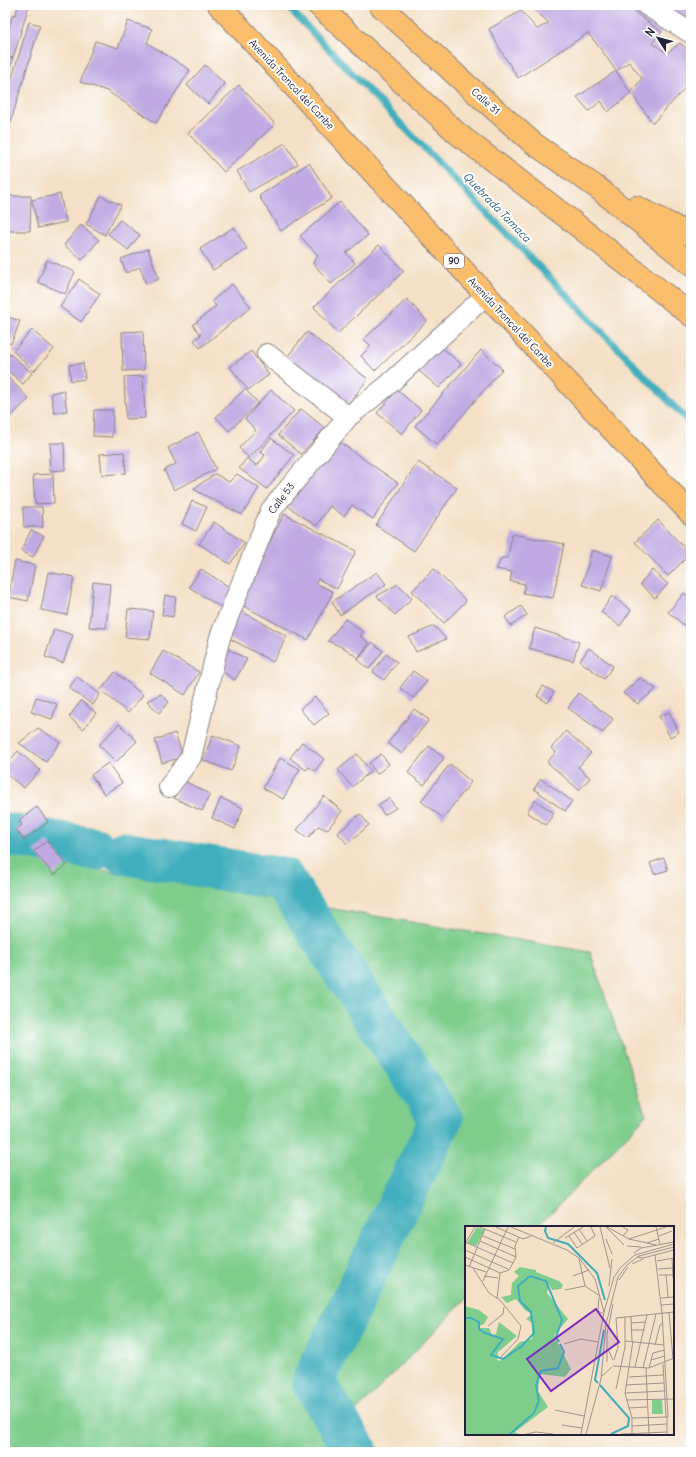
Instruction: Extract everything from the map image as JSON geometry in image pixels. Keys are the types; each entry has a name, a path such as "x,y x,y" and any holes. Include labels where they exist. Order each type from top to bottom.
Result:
{"main road":[{"name":"Avenida Troncal del Caribe","path":"220,5 486,295 691,514"},
{"path":"318,5 458,134 569,219 691,316"},
{"name":"Calle 31","path":"380,5 468,86 533,143 599,189"},
{"path":"599,189 691,235"},
{"path":"599,189 691,264"}],"street":[{"path":"646,5 691,33"},
{"name":"Calle 53","path":"169,787 191,757 220,637 271,510 348,417 387,386 486,295"},
{"path":"266,354 348,417"}],"green space":[{"path":"5,854 590,952 646,1116 538,1226 465,1226 465,1300 339,1429 364,1452 5,1452"}],"building":[{"path":"18,5 29,5 13,58 5,55 5,41 13,14 16,15"},
{"path":"514,5 528,5 521,11"},
{"path":"529,5 625,5 662,32 652,43 667,53 680,43 691,52 691,91 687,86 653,123 631,93 642,78 629,62 616,71 588,33 518,78 489,29 521,11 537,29 549,23"},
{"path":"657,5 691,5 691,27"},
{"path":"128,21 152,29 147,43 190,70 156,123 107,91 80,82 95,41 118,48"},
{"path":"29,22 40,25 10,124 5,123 5,100"},
{"path":"5,56 13,59 5,83"},
{"path":"205,65 225,84 208,104 187,85"},
{"path":"616,71 631,93 608,112 601,101 589,111 577,97"},
{"path":"239,85 275,124 224,172 188,133"},
{"path":"285,143 298,164 249,192 237,171"},
{"path":"309,163 332,198 281,231 259,196"},
{"path":"60,194 66,222 38,228 32,200"},
{"path":"7,196 31,196 30,231 7,231"},
{"path":"101,196 121,205 105,235 86,224"},
{"path":"340,202 368,235 346,253 355,263 331,284 313,263 318,255 300,236"},
{"path":"120,220 140,235 128,250 108,234"},
{"path":"81,225 99,240 82,260 64,245"},
{"path":"234,227 247,249 213,270 200,249"},
{"path":"5,236 9,236 6,276 5,276"},
{"path":"379,245 404,271 338,333 314,307"},
{"path":"148,249 159,279 146,284 140,267 126,273 121,259"},
{"path":"47,260 75,272 65,294 38,282"},
{"path":"79,279 100,294 81,322 60,307"},
{"path":"232,284 251,307 200,348 194,340 201,335 193,325 216,306 212,301"},
{"path":"407,299 427,321 375,371 361,356 371,346 364,339"},
{"path":"5,316 20,321 11,344 5,341"},
{"path":"32,330 54,349 34,371 13,351"},
{"path":"143,331 144,370 123,371 122,332"},
{"path":"307,332 368,379 348,404 287,357"},
{"path":"439,345 461,364 439,388 418,370"},
{"path":"481,350 502,369 437,445 415,426"},
{"path":"251,351 269,375 248,390 230,367"},
{"path":"10,354 32,373 23,384 5,368 5,360"},
{"path":"83,363 85,379 71,381 69,365"},
{"path":"5,374 29,399 9,418 5,413"},
{"path":"143,376 145,418 126,419 124,377"},
{"path":"245,389 258,403 229,431 216,417"},
{"path":"64,390 67,411 54,413 51,393"},
{"path":"271,390 294,411 249,458 239,448 256,430 245,419"},
{"path":"397,390 421,410 402,434 377,413"},
{"path":"301,409 325,428 301,454 278,435"},
{"path":"94,410 113,410 112,437 93,436"},
{"path":"198,432 216,469 174,490 164,470 176,464 168,448"},
{"path":"271,438 294,455 267,489 239,468 247,458 257,466 265,455 260,452"},
{"path":"335,439 398,483 373,519 352,505 344,516 330,506 316,526 288,506"},
{"path":"50,443 64,443 65,470 50,471"},
{"path":"124,452 126,473 102,475 100,454"},
{"path":"418,462 457,488 414,551 376,525"},
{"path":"53,474 54,503 35,504 33,475"},
{"path":"215,474 229,482 237,474 259,488 242,515 193,489"},
{"path":"192,501 207,507 196,531 182,524"},
{"path":"23,507 42,507 43,527 24,527"},
{"path":"284,514 356,551 337,589 318,579 316,583 333,592 308,640 238,603"},
{"path":"658,520 690,554 668,576 635,542"},
{"path":"214,522 245,543 230,564 199,544"},
{"path":"31,530 44,536 33,557 21,551"},
{"path":"512,534 564,544 553,598 523,593 525,584 510,581 512,572 496,569 502,558 508,558"},
{"path":"592,550 612,556 601,591 582,585"},
{"path":"15,561 35,565 28,601 8,597"},
{"path":"201,569 234,590 222,608 189,587"},
{"path":"434,569 466,601 444,623 412,591"},
{"path":"652,570 668,584 655,598 640,584"},
{"path":"48,572 74,577 67,615 41,610"},
{"path":"377,572 386,584 340,615 332,602"},
{"path":"93,582 110,584 106,628 89,627"},
{"path":"398,584 412,598 395,615 377,596"},
{"path":"684,593 691,599 690,630 668,612"},
{"path":"165,595 176,597 173,617 162,615"},
{"path":"612,596 631,610 620,626 601,612"},
{"path":"521,606 527,615 511,626 505,617"},
{"path":"128,609 153,611 150,639 125,637"},
{"path":"239,610 287,636 273,662 225,636"},
{"path":"345,619 363,632 360,636 369,643 358,658 346,649 328,641"},
{"path":"434,626 446,639 416,652 409,637"},
{"path":"535,628 579,642 573,661 529,648"},
{"path":"54,629 73,635 63,663 45,657"},
{"path":"372,642 383,651 369,669 358,660"},
{"path":"589,648 613,666 604,679 580,661"},
{"path":"228,649 247,659 235,680 220,670"},
{"path":"163,651 199,672 185,695 150,673"},
{"path":"386,654 397,662 384,680 373,672"},
{"path":"5,670 10,671 7,688 5,688"},
{"path":"413,671 427,681 413,698 400,688"},
{"path":"115,672 143,695 128,713 101,690"},
{"path":"77,677 100,694 93,705 69,688"},
{"path":"640,678 656,689 638,704 623,693"},
{"path":"543,686 554,692 548,703 537,696"},
{"path":"578,693 613,719 603,733 568,708"},
{"path":"161,694 169,702 159,713 147,701"},
{"path":"36,697 57,704 52,719 31,712"},
{"path":"315,697 329,713 314,725 300,709"},
{"path":"81,701 96,713 83,729 69,717"},
{"path":"414,709 429,720 402,754 388,743"},
{"path":"669,712 679,732 670,737 659,716"},
{"path":"119,724 137,741 116,762 99,745"},
{"path":"38,728 60,742 46,762 19,743"},
{"path":"566,731 591,753 578,767 590,778 579,790 547,762 556,752 551,748"},
{"path":"175,733 183,757 162,763 155,740"},
{"path":"213,735 241,746 231,771 203,760"},
{"path":"302,742 324,759 315,771 309,767 306,770 290,758"},
{"path":"429,746 444,758 424,785 408,773"},
{"path":"18,751 40,770 24,788 5,773 5,766"},
{"path":"357,754 371,771 352,787 338,770"},
{"path":"381,754 389,764 377,774 369,763"},
{"path":"280,758 300,769 283,799 263,788"},
{"path":"108,763 122,783 104,794 91,775"},
{"path":"450,764 471,782 443,818 421,801"},
{"path":"541,779 572,801 565,811 534,789"},
{"path":"182,780 210,794 202,811 174,798"},
{"path":"324,796 342,811 327,830 318,826 308,838 297,830"},
{"path":"221,798 243,808 235,829 212,818"},
{"path":"389,798 396,808 384,815 378,805"},
{"path":"535,800 554,813 546,825 527,812"},
{"path":"37,807 48,822 24,840 16,829 22,825 19,820"},
{"path":"360,814 369,825 347,844 338,833"},
{"path":"47,841 67,865 54,875 34,851"},
{"path":"664,858 668,870 654,874 650,863"}],"waterway":[{"name":"Quebrada Tamaca","path":"286,5 691,424"},
{"path":"5,834 95,849"},
{"path":"123,853 283,879 441,1119 313,1382 357,1452"}]}
